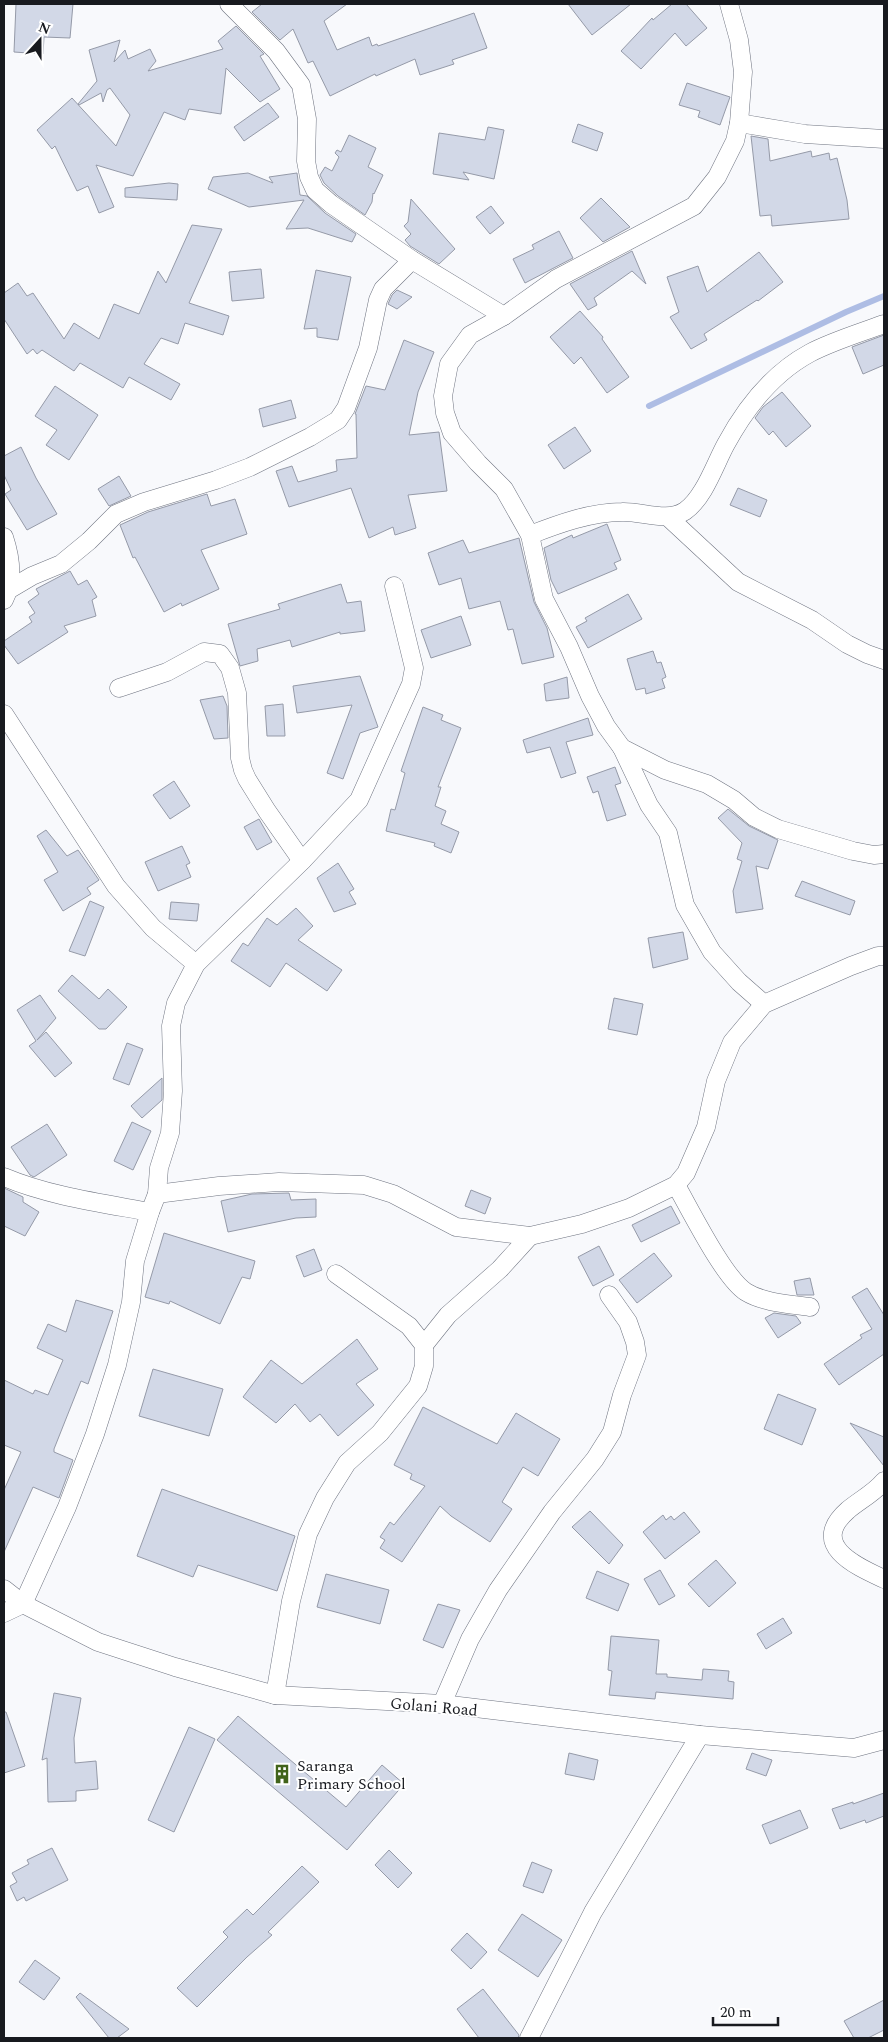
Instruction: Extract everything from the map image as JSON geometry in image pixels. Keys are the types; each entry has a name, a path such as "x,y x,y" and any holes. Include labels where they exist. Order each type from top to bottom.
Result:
{"street":[{"path":"229,4 276,51 300,85 307,119 306,161 309,177 315,190 331,204 412,260 504,316"},
{"path":"729,4 739,40 743,72 739,123 735,141 717,177 694,206 556,280 504,316 470,335 449,364 443,396 445,413 452,433 504,489 530,535 544,599 569,647 590,696 606,726 622,748 648,805 668,832 685,905 712,952 738,982 764,1004"},
{"path":"739,123 805,134 884,140"},
{"path":"7,595 32,576 61,564 116,514 144,502 216,480 250,467 310,437 338,420 349,401 368,348 382,289 412,260"},
{"path":"530,535 568,521 621,512 646,513 668,517 683,512 696,502 727,442 755,398 790,365 812,352 884,324"},
{"path":"668,517 738,582 812,620 847,644 884,660"},
{"path":"4,537 10,556 7,595"},
{"path":"4,1613 23,1604 67,1507 95,1434 117,1365 131,1302 136,1260 157,1194 159,1168 170,1133 173,1091 171,1026 176,1003 196,964 302,860 359,800 411,684 414,668 394,586"},
{"path":"119,688 167,672 204,652 220,654 230,668 237,693 240,758 246,779 302,860"},
{"path":"4,714 116,886 152,928 196,964"},
{"path":"622,748 665,770 707,784 734,800 754,817 778,829 854,851 874,855 884,854"},
{"path":"157,1194 219,1186 279,1182 364,1185 393,1194 456,1226 530,1236 582,1224 629,1208 676,1185 686,1173 706,1127 716,1081 732,1042 764,1004 851,966 878,956 884,956"},
{"path":"4,1177 20,1184 85,1200 150,1212"},
{"path":"676,1185 730,1276 746,1292 762,1299 810,1307"},
{"path":"275,1695 292,1601 308,1534 325,1498 347,1463 380,1433 418,1386 424,1366 424,1345 448,1314 500,1270 530,1236"},
{"path":"336,1274 409,1326 424,1345"},
{"path":"442,1704 470,1639 498,1590 552,1512 595,1459 612,1432 622,1395 637,1355 628,1322 609,1295"},
{"path":"884,1481 877,1489 846,1512 836,1524 833,1533 833,1543 838,1552 855,1566 884,1579"},
{"name":"Golani Road","path":"4,1589 23,1604 98,1642 175,1667 275,1695 442,1704 700,1735 854,1748 884,1740"},
{"path":"529,2038 593,1912 700,1735"}],"building":[{"path":"16,4 73,4 70,38 44,37 43,54 14,52"},
{"path":"262,4 347,4 324,21 337,50 369,37 372,46 377,44 378,46 474,13 487,48 452,60 454,64 420,75 415,59 376,76 375,74 330,96 313,61 308,63 293,29 280,40 252,12"},
{"path":"568,4 631,4 592,35"},
{"path":"672,4 686,4 707,28 686,46 675,33 641,69 621,51 652,18 653,20"},
{"path":"236,26 264,54 260,56 280,89 260,102 226,68 221,114 189,109 185,120 164,112 133,176 96,165 114,207 99,213 88,186 77,191 55,146 52,149 37,130 72,98 116,146 130,115 110,88 107,90 103,102 101,93 78,104 97,81 89,50 120,40 114,62 125,50 128,59 150,49 156,61 148,71 223,49 218,41"},
{"path":"687,83 730,97 720,125 698,117 700,111 679,105"},
{"path":"268,103 279,117 244,141 234,127"},
{"path":"578,124 603,133 597,151 572,142"},
{"path":"488,127 504,130 494,179 463,172 469,180 433,174 439,133 485,140"},
{"path":"349,135 376,148 368,167 383,175 373,193 372,202 365,215 338,196 324,183 320,175 325,167 332,171 339,157 335,153 337,150 341,152"},
{"path":"751,136 768,139 770,161 811,151 812,157 829,153 830,160 837,158 847,200 849,219 772,226 771,215 760,216"},
{"path":"248,173 273,183 269,177 297,173 300,195 307,196 325,213 356,234 352,242 308,228 286,229 304,200 249,207 208,189 213,177"},
{"path":"169,183 178,184 177,200 125,197 125,188"},
{"path":"601,198 630,227 603,242 580,218"},
{"path":"411,199 455,249 439,264 410,246 405,240 411,234 404,226 408,222"},
{"path":"491,206 504,223 490,234 476,217"},
{"path":"192,225 222,229 189,303 229,316 223,335 185,323 178,344 161,338 144,364 180,384 171,400 129,377 123,388 80,363 74,371 42,350 37,354 33,349 27,354 4,319 4,293 18,283 27,296 33,293 64,339 74,323 99,339 114,304 139,314 158,271 166,283"},
{"path":"559,231 573,258 525,283 513,259 534,249 532,245"},
{"path":"632,251 646,284 632,271 594,298 597,305 588,310 570,284"},
{"path":"759,252 783,282 758,301 704,334 707,340 691,349 670,317 679,312 667,277 698,266 707,292"},
{"path":"261,269 264,298 232,301 229,272"},
{"path":"316,270 351,277 338,340 317,337 317,328 304,329"},
{"path":"397,290 412,297 397,309 388,304 392,295"},
{"path":"580,311 603,337 602,339 629,377 607,393 581,357 574,364 550,337"},
{"path":"884,335 884,365 863,374 852,347"},
{"path":"404,340 434,352 418,392 409,435 439,432 447,491 408,495 416,528 395,535 393,527 369,538 351,488 289,507 276,471 292,466 298,482 337,471 336,460 357,458 355,414 366,386 385,390"},
{"path":"55,386 98,415 69,460 46,445 57,430 35,416"},
{"path":"782,392 811,426 786,447 773,431 769,435 755,418 763,407"},
{"path":"291,400 296,418 263,427 259,409"},
{"path":"575,427 591,451 564,469 548,445"},
{"path":"21,447 57,514 27,530 5,494 11,490 4,475 4,456"},
{"path":"119,476 131,496 109,506 98,489"},
{"path":"738,488 767,500 760,517 730,505"},
{"path":"207,494 211,506 235,499 247,534 201,550 219,589 182,606 181,603 164,612 135,557 133,558 120,525 148,512"},
{"path":"607,524 621,560 614,563 617,569 558,594 551,580 544,548 572,535 573,538"},
{"path":"519,538 534,602 547,628 554,657 522,664 513,629 508,630 500,601 469,609 461,578 439,585 428,553 463,540 469,553"},
{"path":"70,571 78,585 87,580 97,597 92,600 96,616 64,626 68,632 18,664 4,645 4,641 32,622 29,617 35,613 28,602 39,594 36,589"},
{"path":"341,584 347,603 361,601 365,631 340,634 340,632 292,647 290,640 257,649 258,661 240,666 228,624 280,609 278,604"},
{"path":"628,594 642,619 588,648 576,627 587,621 585,618"},
{"path":"461,616 471,645 431,658 421,630"},
{"path":"653,651 657,663 661,662 666,677 662,679 665,688 646,694 645,688 636,690 627,659"},
{"path":"360,676 378,727 360,733 343,779 327,773 352,705 297,713 293,686"},
{"path":"567,677 569,698 546,701 544,684"},
{"path":"223,696 227,706 228,738 214,739 200,700"},
{"path":"283,704 285,736 267,736 265,706"},
{"path":"423,707 443,715 441,720 461,728 438,787 441,787 435,806 446,811 441,824 459,832 451,853 434,846 435,843 386,831 391,809 395,810 405,773 401,771"},
{"path":"588,718 593,735 566,742 576,773 561,778 550,747 527,753 523,740"},
{"path":"615,767 621,783 615,785 626,815 607,821 598,791 593,793 587,777"},
{"path":"174,781 190,806 170,819 153,795"},
{"path":"728,809 749,826 778,840 768,869 756,866 763,909 736,913 733,891 742,861 737,859 742,843 718,818"},
{"path":"259,819 272,842 257,850 244,827"},
{"path":"46,830 67,856 78,850 99,880 87,888 91,894 63,911 44,880 58,872 37,836"},
{"path":"182,846 190,863 186,865 191,877 158,891 145,862"},
{"path":"338,863 354,889 349,892 356,904 334,912 317,878"},
{"path":"802,881 855,901 850,915 795,896"},
{"path":"90,901 104,907 85,956 69,951"},
{"path":"171,902 199,904 197,921 169,919"},
{"path":"296,908 313,926 298,940 342,970 327,991 286,963 270,987 231,961 243,943 248,946 267,918 277,925"},
{"path":"683,932 688,959 653,968 648,938"},
{"path":"72,975 99,999 108,989 127,1007 106,1029 99,1029 58,991"},
{"path":"40,995 56,1018 37,1040 46,1032 72,1063 55,1077 29,1046 36,1041 17,1010"},
{"path":"614,998 643,1004 637,1035 608,1029"},
{"path":"127,1043 143,1049 129,1085 113,1079"},
{"path":"162,1078 162,1100 142,1118 131,1106"},
{"path":"132,1122 151,1131 133,1170 114,1161"},
{"path":"47,1124 67,1155 34,1177 30,1175 11,1147"},
{"path":"4,1188 23,1197 23,1202 39,1212 25,1236 4,1226"},
{"path":"471,1190 491,1198 485,1214 465,1206"},
{"path":"289,1193 291,1200 316,1199 316,1217 296,1218 228,1232 221,1201 252,1194"},
{"path":"671,1206 680,1223 641,1242 632,1225"},
{"path":"164,1233 255,1261 250,1279 242,1277 220,1324 170,1301 169,1304 145,1297"},
{"path":"599,1246 614,1275 593,1286 578,1257"},
{"path":"314,1249 322,1270 304,1277 296,1256"},
{"path":"654,1253 672,1276 637,1303 619,1280"},
{"path":"810,1278 814,1295 797,1295 794,1281"},
{"path":"867,1288 884,1315 884,1354 839,1385 824,1364 862,1338 860,1335 872,1329 852,1297"},
{"path":"76,1300 113,1311 88,1384 81,1381 54,1449 54,1452 73,1460 59,1498 33,1487 4,1552 4,1490 21,1452 4,1445 4,1380 33,1394 35,1390 48,1395 63,1360 37,1348 48,1324 66,1332"},
{"path":"774,1313 796,1316 801,1323 778,1338 765,1318"},
{"path":"357,1339 378,1369 356,1384 374,1405 338,1436 320,1414 310,1422 295,1404 276,1423 243,1397 271,1360 302,1384"},
{"path":"153,1369 223,1389 209,1436 139,1416"},
{"path":"778,1394 816,1409 802,1445 764,1429"},
{"path":"423,1407 497,1444 516,1413 560,1439 538,1476 523,1467 502,1502 512,1509 490,1542 451,1516 440,1506 402,1562 380,1548 385,1540 380,1537 390,1522 394,1525 425,1486 410,1479 412,1474 394,1465"},
{"path":"850,1423 884,1437 884,1466"},
{"path":"162,1489 295,1536 277,1591 198,1565 193,1577 137,1556"},
{"path":"590,1511 623,1545 609,1564 572,1527"},
{"path":"684,1512 700,1532 665,1559 643,1532 663,1515 666,1520 671,1516 674,1520"},
{"path":"716,1560 736,1583 709,1607 688,1584"},
{"path":"660,1570 675,1596 659,1605 644,1579"},
{"path":"597,1571 629,1584 618,1611 586,1598"},
{"path":"326,1574 389,1590 380,1624 317,1607"},
{"path":"438,1604 460,1610 443,1648 423,1640"},
{"path":"783,1618 792,1633 766,1649 757,1634"},
{"path":"611,1636 659,1640 656,1674 667,1674 667,1677 702,1680 703,1669 729,1671 728,1681 734,1682 733,1699 656,1692 655,1699 609,1695 612,1671 608,1670"},
{"path":"54,1693 81,1698 74,1738 75,1763 96,1761 98,1789 76,1791 76,1801 48,1802 47,1758 42,1760"},
{"path":"4,1712 6,1712 25,1766 4,1773"},
{"name":"Saranga Primary School","path":"238,1716 346,1807 382,1765 404,1784 347,1850 217,1740"},
{"path":"189,1727 215,1739 174,1832 148,1820"},
{"path":"569,1753 598,1760 594,1780 565,1774"},
{"path":"752,1753 772,1760 766,1776 746,1769"},
{"path":"884,1793 884,1816 866,1823 865,1820 840,1829 832,1809"},
{"path":"800,1810 808,1828 770,1844 762,1825"},
{"path":"52,1848 68,1880 26,1901 24,1897 17,1901 10,1886 17,1882 12,1873 29,1864 27,1860"},
{"path":"389,1850 412,1873 398,1888 375,1865"},
{"path":"532,1862 552,1870 543,1893 523,1886"},
{"path":"302,1866 319,1882 268,1932 272,1935 197,2007 177,1988 228,1937 223,1932 247,1909 253,1915"},
{"path":"522,1914 562,1940 538,1977 498,1950"},
{"path":"467,1933 487,1952 471,1969 451,1950"},
{"path":"35,1960 60,1978 44,2000 19,1982"},
{"path":"483,1989 519,2035 518,2038 479,2038 457,2009"},
{"path":"80,1993 129,2029 117,2038 109,2038 76,1997"},
{"path":"884,2000 884,2030 868,2038 854,2038 844,2021"}],"waterway":[{"path":"649,406 846,312 884,296"}],"place":[{"name":"Saranga Primary School","path":"282,1774"}]}
